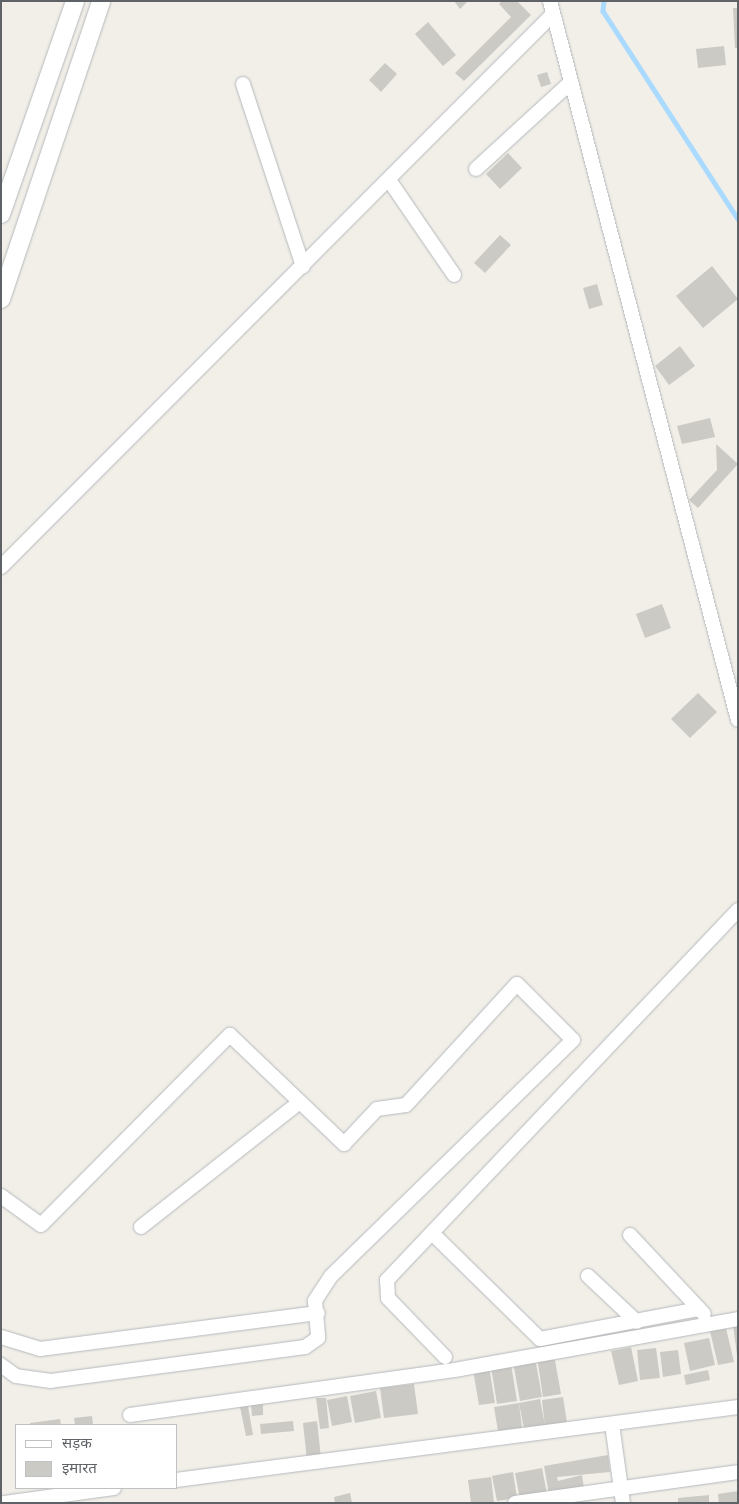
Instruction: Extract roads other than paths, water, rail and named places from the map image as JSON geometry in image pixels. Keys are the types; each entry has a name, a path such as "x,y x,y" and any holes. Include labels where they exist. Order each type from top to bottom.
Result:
{"street":[{"path":"1,214 75,1"},
{"path":"1,299 101,1"},
{"path":"551,8 738,720"},
{"path":"1,567 304,266 551,8"},
{"path":"476,169 570,83"},
{"path":"243,84 304,266"},
{"path":"388,180 454,275"},
{"path":"445,1358 395,1307 384,1288 432,1233 738,910"},
{"path":"1,1196 41,1225 230,1035 344,1144 377,1109 406,1105 517,984 573,1040 319,1289 318,1338 304,1347 51,1381 16,1376 1,1365"},
{"path":"141,1227 300,1102"},
{"path":"432,1233 540,1339 702,1312 630,1235"},
{"path":"588,1276 637,1322"},
{"path":"1,1337 40,1349 318,1313"},
{"path":"130,1415 460,1370 738,1319"},
{"path":"178,1480 738,1407"},
{"path":"612,1424 623,1503"},
{"path":"515,1503 738,1472"},
{"path":"4,1503 107,1489"}],"waterway":[{"path":"604,1 603,11 738,219"}]}
